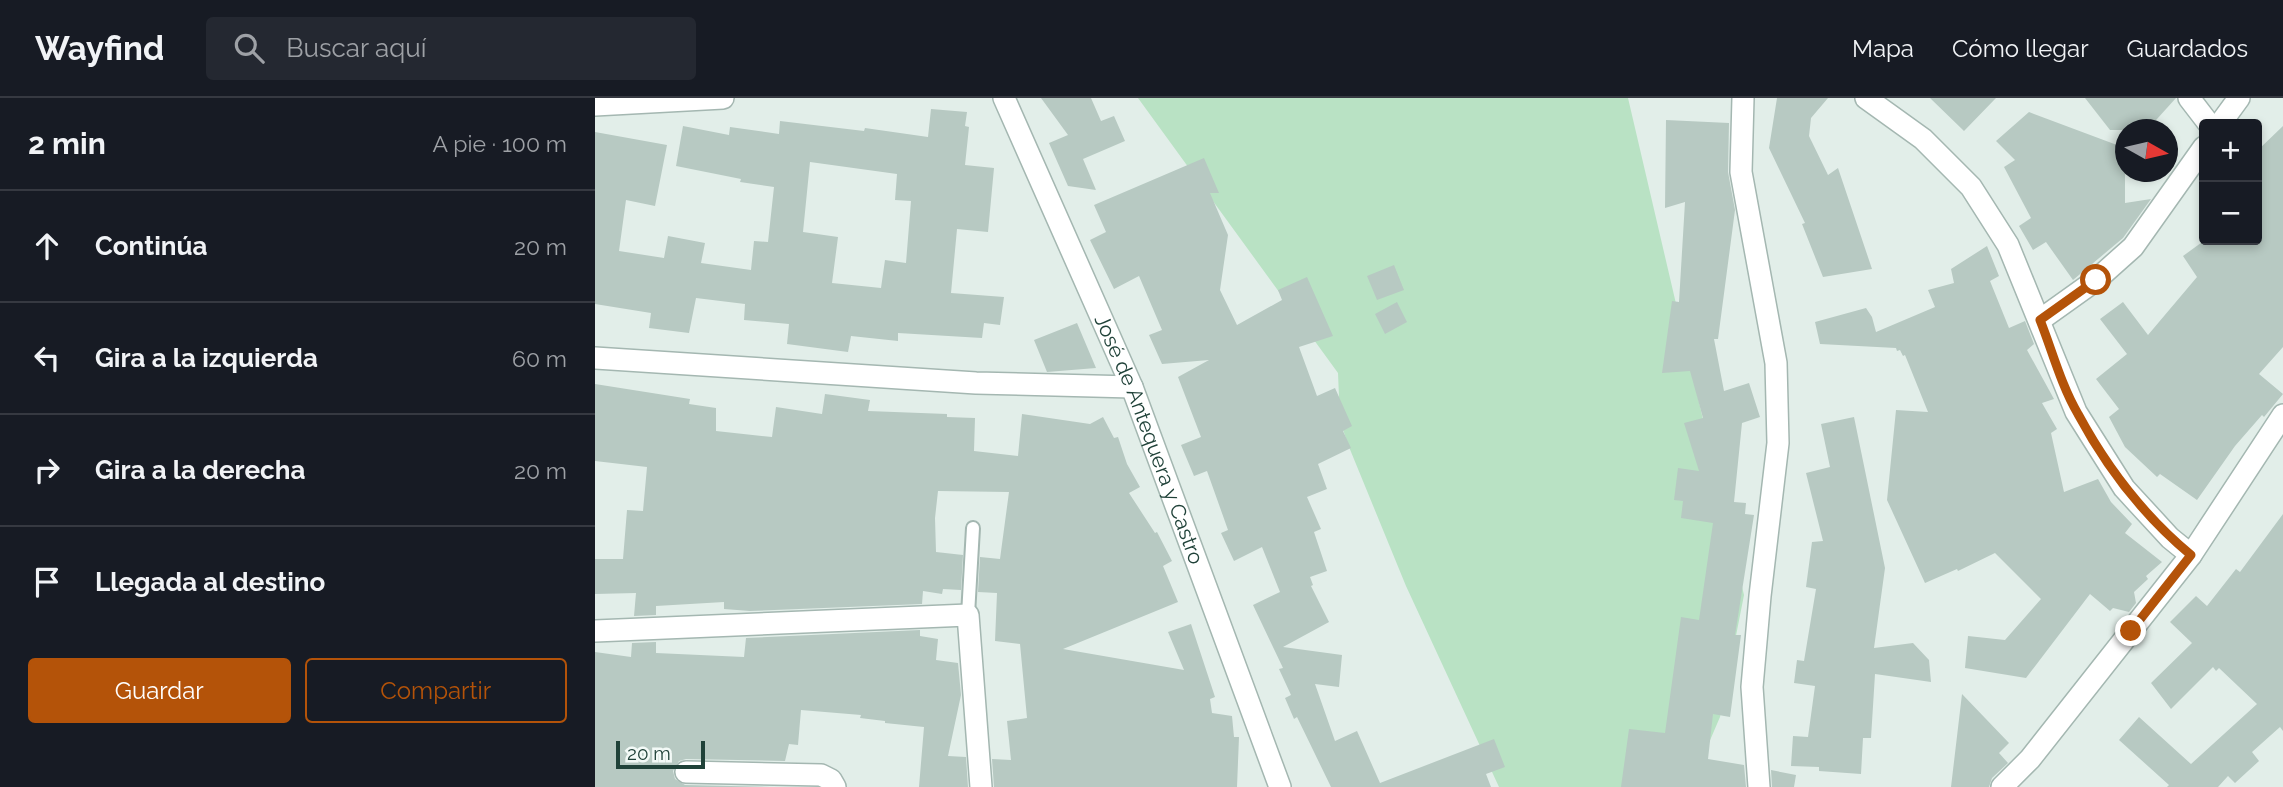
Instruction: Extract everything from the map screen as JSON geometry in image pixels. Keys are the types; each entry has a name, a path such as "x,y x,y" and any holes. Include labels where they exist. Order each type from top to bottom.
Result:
{"street":[{"path":"595,105 723,98"},
{"name":"José de Antequera y Castro","path":"1004,98 1132,387 1280,787"},
{"path":"1743,98 1741,172 1776,363 1778,443 1752,687 1759,787"},
{"path":"1866,98 1923,139 1971,187 2008,245 2076,412 2124,488 2170,538 2191,555"},
{"path":"2189,98 2205,119"},
{"path":"2224,119 2239,98"},
{"path":"2040,320 2096,280 2133,247 2199,154"},
{"path":"595,358 976,383 1132,387"},
{"path":"2002,787 2030,759 2191,555 2283,415"},
{"path":"595,631 968,615 981,787"},
{"path":"686,772 821,775 831,780 835,787"}],"lane":[{"path":"968,615 974,527"}],"green space":[{"path":"1138,98 1628,98 1744,595 1720,717 1690,787 1499,787 1406,586 1349,447 1340,421 1338,373"}],"building":[{"path":"1041,98 1091,98 1101,121 1114,116 1125,141 1083,159 1096,190 1068,186 1049,143 1068,135"},
{"path":"1777,98 1828,98 1811,118 1809,136 1828,175 1838,168 1872,269 1823,277 1802,224 1805,223 1769,148"},
{"path":"1930,98 1996,98 1964,131"},
{"path":"2085,98 2176,98 2157,119 2115,119 2115,130 2110,130"},
{"path":"931,109 967,112 965,126 969,127 965,165 994,168 988,232 957,229 951,293 1004,297 1000,325 984,323 982,338 898,333 898,341 851,336 848,352 787,344 789,324 744,320 745,304 696,298 689,333 649,328 651,313 595,304 595,132 667,145 655,206 626,200 619,251 664,258 668,236 705,243 701,263 751,270 754,241 768,242 774,187 740,182 741,179 676,166 683,126 729,135 730,127 779,134 780,121 864,131 865,128 928,137","holes":["810,162 897,174 895,200 911,201 906,263 885,260 881,288 832,283 838,237 803,232"]},
{"path":"2029,112 2115,144 2115,182 2125,182 2125,203 2151,199 2123,238 2073,280 2046,242 2033,250 2019,226 2031,218 2004,167 2015,160 1996,141"},
{"path":"1666,120 1729,123 1728,172 1735,210 1718,339 1714,339 1724,391 1749,383 1760,417 1742,423 1734,502 1746,503 1745,514 1754,515 1735,635 1741,635 1730,717 1713,714 1708,759 1744,765 1746,787 1621,787 1629,729 1665,733 1681,617 1699,620 1713,523 1681,518 1683,501 1674,500 1678,468 1699,471 1684,423 1703,418 1690,371 1662,373 1672,301 1679,302 1685,202 1665,208"},
{"path":"2283,126 2283,347 2259,374 2283,394 2235,446 2197,500 2160,474 2157,477 2125,447 2109,417 2119,409 2096,379 2127,354 2100,319 2123,302 2148,335 2197,277 2183,256 2199,244 2262,245 2262,146"},
{"path":"1204,158 1219,193 1210,193 1228,235 1220,290 1237,325 1282,300 1278,290 1307,277 1333,336 1299,347 1317,396 1335,388 1352,426 1343,431 1351,448 1318,464 1327,489 1307,497 1321,529 1314,532 1327,571 1310,577 1311,586 1329,622 1283,647 1342,655 1339,687 1315,684 1335,741 1357,731 1380,783 1494,739 1505,767 1486,774 1491,787 1331,787 1297,717 1294,719 1285,698 1291,695 1279,669 1283,668 1253,605 1280,592 1262,547 1234,561 1221,533 1228,530 1207,471 1194,476 1181,445 1201,437 1178,377 1209,360 1162,364 1149,335 1162,330 1139,276 1114,289 1090,240 1106,232 1094,205"},
{"path":"1987,246 1999,276 1990,281 2009,328 2025,321 2034,344 2027,350 2054,399 2042,403 2057,429 2051,433 2064,492 2098,479 2111,502 2132,524 2125,533 2162,562 2146,576 2148,579 2134,592 2136,603 2129,612 2113,608 2110,611 2090,594 2026,678 1965,668 1968,636 2005,640 2041,599 1995,553 1925,583 1887,500 1896,410 1928,412 1905,355 1896,348 1820,344 1815,322 1866,308 1876,332 1935,307 1928,290 1954,283 1951,269"},
{"path":"1394,265 1404,290 1377,300 1367,276"},
{"path":"1397,302 1407,322 1385,334 1375,314"},
{"path":"1077,323 1096,368 1047,372 1034,340"},
{"path":"595,384 690,399 689,404 716,408 716,431 772,437 776,407 822,414 825,394 870,400 868,411 947,414 947,417 975,418 974,451 1018,456 1022,414 1090,424 1103,417 1114,438 1118,437 1127,464 1140,487 1129,493 1155,533 1157,532 1172,561 1163,566 1178,602 1063,649 1184,670 1168,632 1191,624 1215,697 1210,699 1212,713 1232,716 1234,737 1239,737 1237,787 994,787 992,759 1011,760 1007,721 1027,718 1020,644 995,641 997,593 978,592 980,557 1000,559 1009,492 938,491 935,518 936,552 963,555 961,590 943,589 942,594 923,591 922,604 750,611 724,609 724,602 656,606 656,615 634,616 636,593 595,594 595,559 623,559 627,510 643,511 647,467 595,461"},
{"path":"1854,417 1885,568 1874,648 1913,643 1929,660 1931,682 1875,674 1871,738 1863,738 1861,774 1819,771 1819,767 1791,766 1793,736 1808,737 1815,686 1794,683 1797,660 1804,661 1816,589 1806,587 1812,542 1823,541 1806,473 1830,467 1821,424"},
{"path":"2283,514 2283,731 2280,727 2252,752 2259,761 2235,783 2228,776 2218,787 2167,787 2169,785 2119,740 2139,717 2191,764 2257,704 2219,668 2216,671 2213,667 2171,709 2151,683 2192,643 2170,622 2196,596 2207,606 2236,569 2240,572"},
{"path":"920,630 920,636 938,639 936,660 958,663 961,695 948,756 966,757 968,787 919,787 924,727 885,723 860,718 861,715 801,710 798,745 789,744 785,761 686,759 679,761 673,771 675,779 685,785 770,787 595,787 595,652 631,657 632,643 656,642 656,653 744,657 746,638"},
{"path":"1962,694 2009,743 1999,753 2008,763 1992,778 1989,787 1951,787"},
{"path":"1771,770 1796,775 1794,787 1772,787"}],"route":[{"path":"2096,280 2040,320 2076,412 2124,488 2170,538 2191,555 2131,631"}]}
